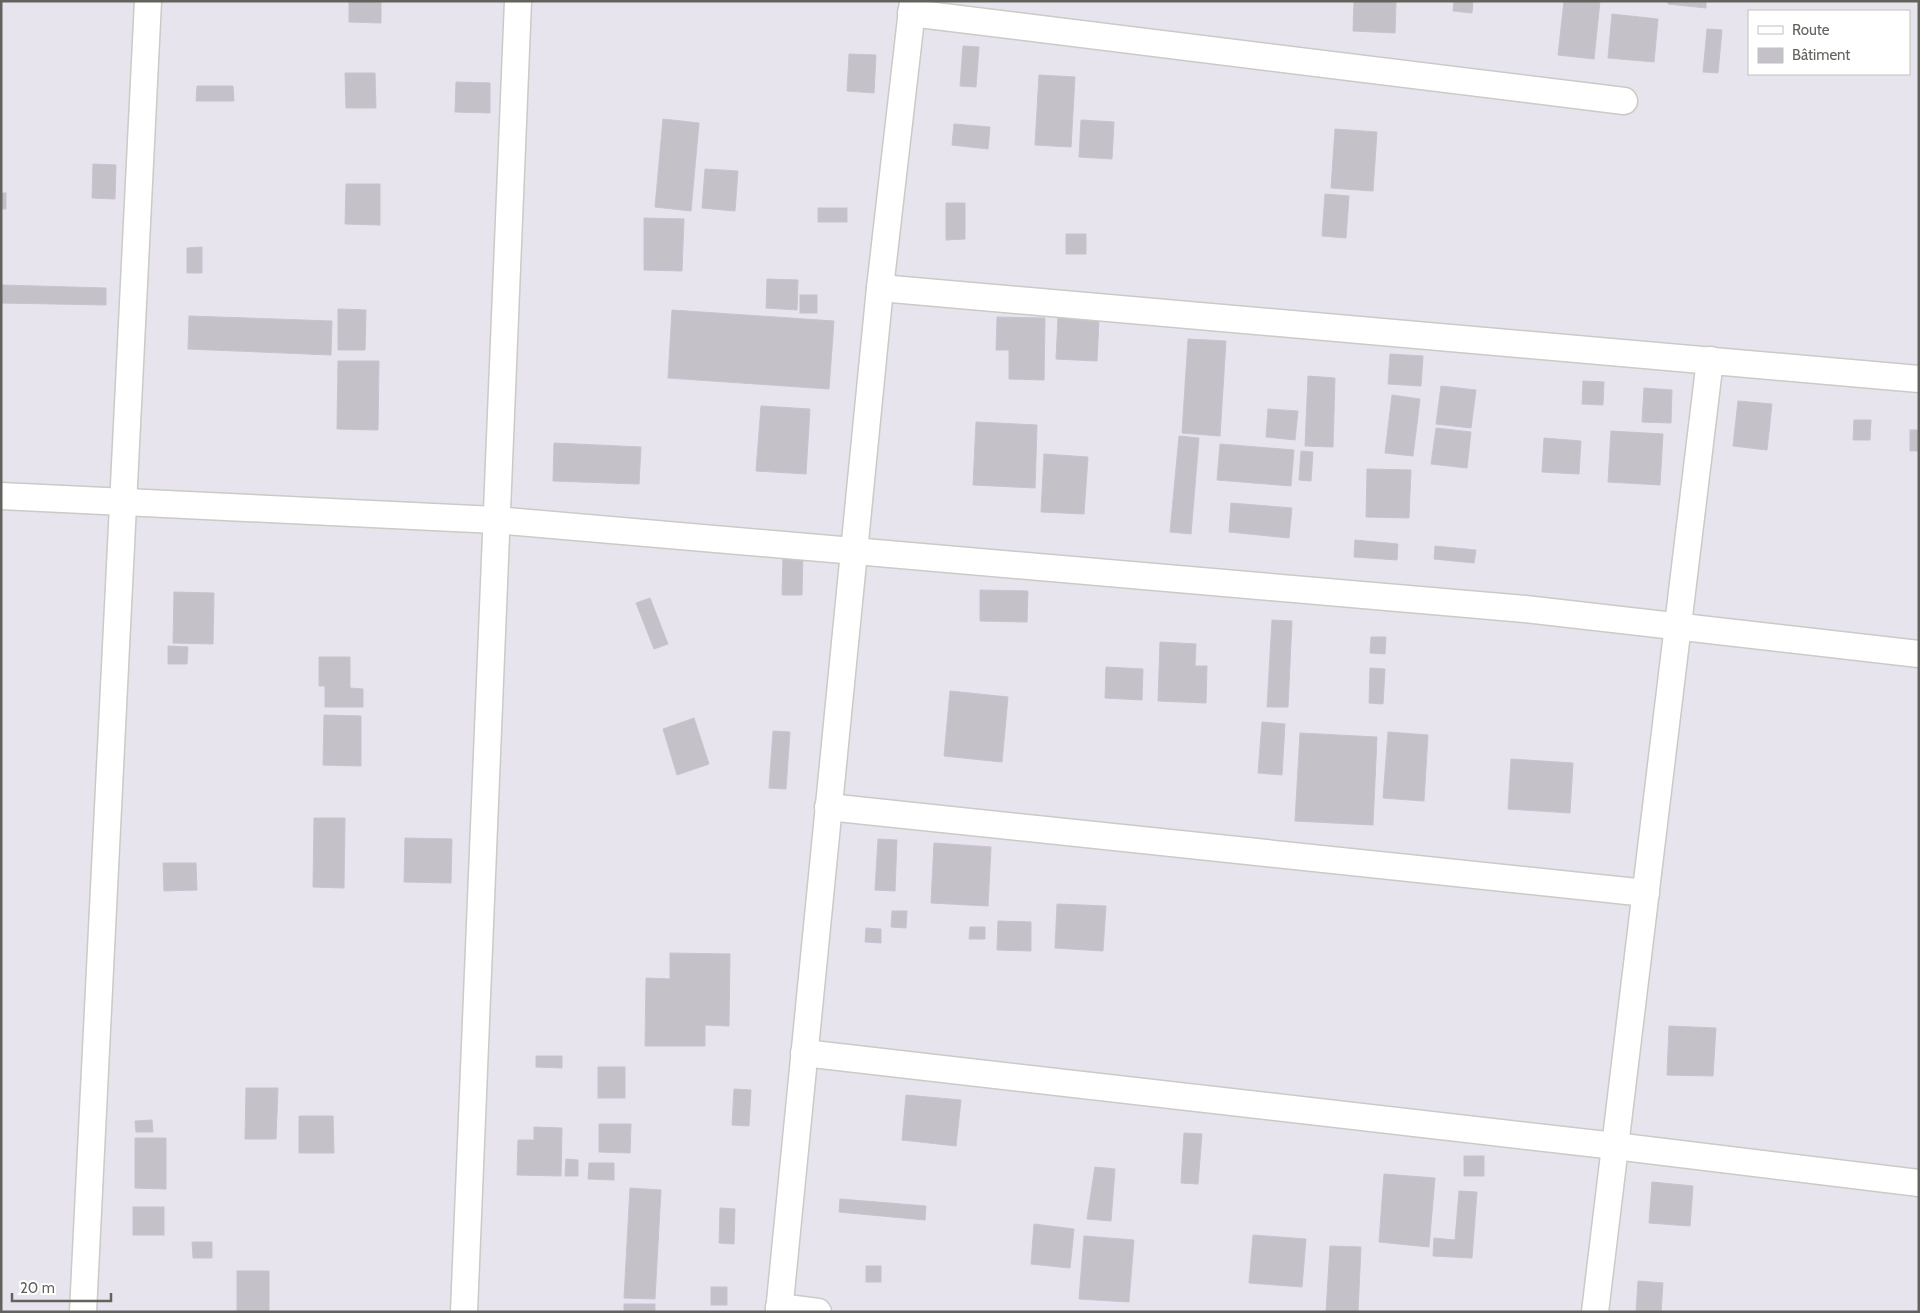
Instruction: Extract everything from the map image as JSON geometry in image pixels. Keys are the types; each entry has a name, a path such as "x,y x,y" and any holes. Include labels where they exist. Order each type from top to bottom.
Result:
{"street":[{"path":"83,1312 148,1"},
{"path":"464,1312 495,520 518,1"},
{"path":"818,1312 779,1310 880,288 912,7 1624,101"},
{"path":"880,288 1919,379"},
{"path":"1595,1312 1710,360"},
{"path":"1,496 495,520 1525,609 1919,654"},
{"path":"828,808 1646,893"},
{"path":"804,1053 1615,1146 1919,1183"}],"building":[{"path":"349,1 381,1 381,23 349,22"},
{"path":"1354,1 1396,1 1395,33 1353,31"},
{"path":"1454,1 1473,1 1472,13 1453,11"},
{"path":"1564,1 1600,1 1594,59 1558,55"},
{"path":"1668,1 1706,1 1706,8 1668,4"},
{"path":"1612,14 1658,19 1654,62 1608,58"},
{"path":"1707,29 1722,30 1718,73 1703,72"},
{"path":"963,46 979,47 976,87 960,86"},
{"path":"849,54 876,55 874,93 847,91"},
{"path":"345,73 375,73 376,108 346,108"},
{"path":"1039,75 1075,77 1071,147 1035,145"},
{"path":"456,82 490,83 490,113 455,112"},
{"path":"197,86 233,86 234,101 196,101"},
{"path":"663,119 699,123 691,211 655,207"},
{"path":"1081,120 1114,122 1112,159 1079,157"},
{"path":"954,124 990,127 988,149 952,145"},
{"path":"1335,129 1377,132 1373,191 1331,188"},
{"path":"93,164 116,165 115,199 92,198"},
{"path":"705,169 738,171 735,211 702,208"},
{"path":"346,184 380,184 380,225 345,224"},
{"path":"1,193 6,193 6,209 1,209"},
{"path":"1325,194 1349,196 1346,238 1322,236"},
{"path":"946,203 965,203 965,239 946,240"},
{"path":"818,208 847,208 847,222 818,222"},
{"path":"644,218 684,219 682,271 644,270"},
{"path":"1066,234 1086,234 1086,254 1066,254"},
{"path":"202,247 202,273 187,273 187,248"},
{"path":"767,279 798,280 797,310 766,308"},
{"path":"2,285 106,288 106,305 1,303"},
{"path":"800,295 817,295 817,313 800,313"},
{"path":"338,309 366,310 365,350 338,350"},
{"path":"672,310 834,321 829,389 668,378"},
{"path":"189,316 332,321 331,355 188,349"},
{"path":"997,317 1045,318 1044,380 1009,379 1009,350 996,350"},
{"path":"1058,317 1099,319 1097,361 1056,359"},
{"path":"1188,339 1226,341 1220,436 1182,433"},
{"path":"1390,354 1423,356 1421,386 1388,384"},
{"path":"338,361 379,361 378,430 337,429"},
{"path":"1308,376 1335,378 1333,447 1305,446"},
{"path":"1583,381 1604,382 1603,405 1582,404"},
{"path":"1441,386 1476,390 1471,428 1436,424"},
{"path":"1644,388 1672,390 1671,423 1642,422"},
{"path":"1392,395 1420,399 1413,456 1385,453"},
{"path":"1738,401 1772,404 1767,450 1733,446"},
{"path":"761,406 810,409 806,474 756,471"},
{"path":"1268,409 1298,411 1295,440 1266,437"},
{"path":"1854,420 1871,420 1870,440 1853,440"},
{"path":"976,422 1037,425 1035,488 973,485"},
{"path":"1436,428 1471,432 1467,468 1431,464"},
{"path":"1910,430 1919,430 1919,451 1910,451"},
{"path":"1611,431 1663,434 1660,485 1608,482"},
{"path":"1179,436 1199,438 1191,534 1170,532"},
{"path":"1544,438 1581,441 1579,474 1542,472"},
{"path":"554,443 641,447 639,484 553,481"},
{"path":"1220,444 1294,450 1291,486 1217,480"},
{"path":"1301,451 1313,452 1311,481 1299,480"},
{"path":"1044,454 1088,457 1084,514 1041,512"},
{"path":"1367,469 1411,470 1409,518 1366,517"},
{"path":"1231,503 1292,508 1289,538 1229,532"},
{"path":"1355,540 1398,544 1397,560 1354,557"},
{"path":"1435,546 1476,550 1474,563 1434,559"},
{"path":"783,554 803,554 802,595 782,595"},
{"path":"980,590 1028,591 1027,622 980,621"},
{"path":"174,592 214,593 213,644 173,643"},
{"path":"650,598 668,644 654,649 636,603"},
{"path":"1272,620 1292,621 1288,707 1267,707"},
{"path":"1371,637 1386,637 1385,654 1370,653"},
{"path":"1160,642 1196,644 1195,666 1207,666 1206,703 1158,701"},
{"path":"168,646 188,647 187,664 168,664"},
{"path":"319,657 350,657 350,688 363,689 363,707 325,707 325,686 319,686"},
{"path":"1106,667 1143,669 1142,700 1105,698"},
{"path":"1370,668 1385,669 1383,704 1369,703"},
{"path":"950,691 1008,697 1002,762 944,756"},
{"path":"324,715 361,716 361,766 323,765"},
{"path":"694,718 709,764 677,775 663,729"},
{"path":"1262,722 1285,724 1282,775 1258,773"},
{"path":"773,731 790,732 786,789 769,788"},
{"path":"1388,732 1428,735 1424,801 1383,798"},
{"path":"1300,733 1377,737 1373,825 1295,821"},
{"path":"1511,759 1573,763 1570,813 1508,809"},
{"path":"314,818 345,818 344,888 313,887"},
{"path":"405,838 452,839 451,883 404,882"},
{"path":"878,839 897,840 895,891 875,890"},
{"path":"934,843 991,847 988,906 931,903"},
{"path":"163,863 196,863 197,890 164,891"},
{"path":"1057,904 1106,906 1103,951 1055,948"},
{"path":"892,911 907,911 906,928 891,927"},
{"path":"998,921 1031,922 1031,951 997,950"},
{"path":"970,927 985,927 985,939 969,939"},
{"path":"866,928 881,929 881,943 865,942"},
{"path":"670,953 730,954 729,1026 705,1025 705,1046 645,1046 646,978 670,979"},
{"path":"1669,1026 1716,1028 1713,1076 1667,1075"},
{"path":"536,1056 562,1056 562,1068 536,1067"},
{"path":"598,1067 625,1067 625,1098 598,1098"},
{"path":"246,1088 278,1088 276,1139 245,1139"},
{"path":"734,1089 751,1090 749,1126 732,1125"},
{"path":"906,1095 961,1100 956,1146 902,1140"},
{"path":"299,1116 333,1116 334,1153 299,1153"},
{"path":"152,1120 153,1132 136,1132 135,1121"},
{"path":"599,1124 631,1124 630,1153 599,1152"},
{"path":"534,1127 562,1128 561,1176 517,1175 518,1140 534,1140"},
{"path":"1184,1133 1202,1134 1198,1184 1181,1183"},
{"path":"135,1138 166,1138 166,1189 135,1188"},
{"path":"1464,1156 1484,1156 1484,1176 1464,1176"},
{"path":"566,1159 578,1160 578,1176 565,1176"},
{"path":"589,1163 614,1163 614,1180 588,1179"},
{"path":"1095,1167 1115,1169 1111,1221 1087,1219"},
{"path":"1384,1174 1435,1178 1429,1247 1379,1242"},
{"path":"1652,1182 1693,1186 1690,1226 1649,1223"},
{"path":"630,1188 661,1190 655,1299 624,1298"},
{"path":"1459,1191 1477,1192 1472,1258 1433,1256 1434,1238 1455,1240"},
{"path":"840,1199 926,1206 925,1220 839,1212"},
{"path":"133,1207 164,1207 164,1235 133,1235"},
{"path":"720,1208 735,1209 734,1244 719,1243"},
{"path":"1034,1224 1074,1229 1070,1268 1031,1264"},
{"path":"1253,1235 1306,1239 1302,1287 1249,1283"},
{"path":"1084,1236 1134,1240 1129,1302 1079,1299"},
{"path":"192,1242 212,1242 212,1258 193,1258"},
{"path":"1330,1246 1361,1247 1358,1312 1326,1312"},
{"path":"866,1266 881,1266 881,1282 866,1282"},
{"path":"237,1271 269,1271 269,1312 237,1312"},
{"path":"1638,1281 1663,1283 1661,1312 1636,1312"},
{"path":"711,1287 727,1287 727,1305 711,1305"},
{"path":"624,1304 655,1304 655,1312 624,1312"}]}
